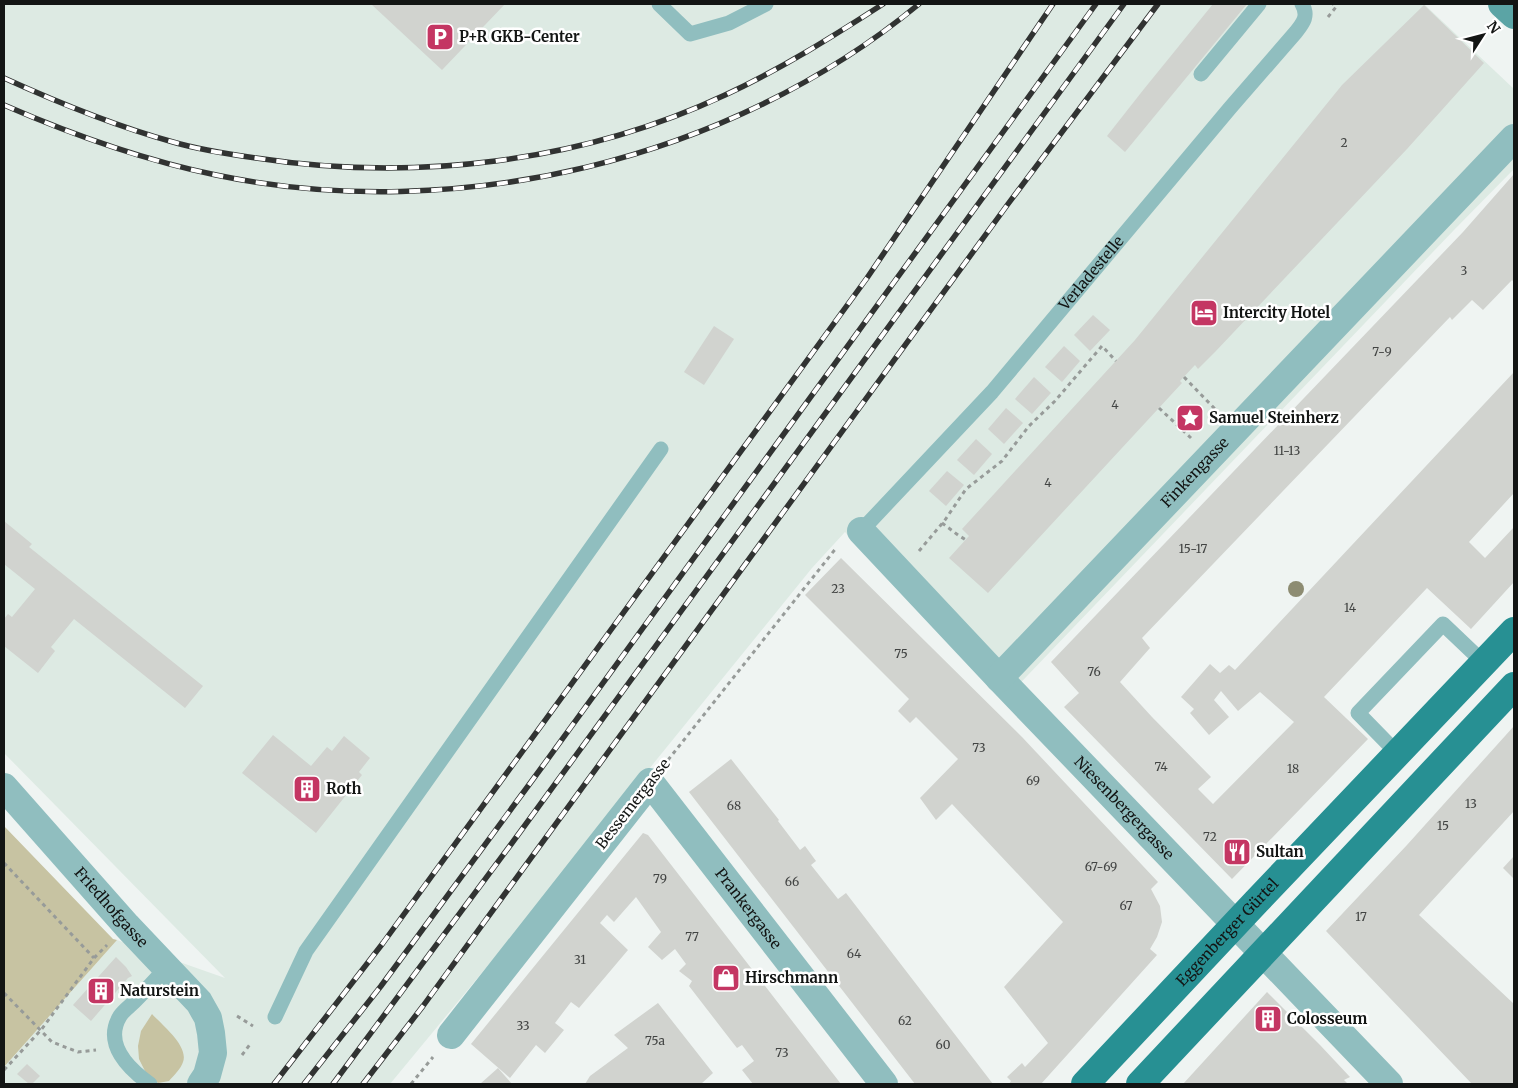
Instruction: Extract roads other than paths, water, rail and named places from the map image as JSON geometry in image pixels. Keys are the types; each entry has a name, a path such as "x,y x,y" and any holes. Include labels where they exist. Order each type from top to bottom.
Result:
{"main road":[{"path":"1502,4 1514,15"},
{"name":"Eggenberger Gürtel","path":"1085,1084 1514,631"},
{"path":"1140,1084 1514,686"}],"street":[{"name":"Finkengasse","path":"999,678 1514,138"},
{"name":"Niesenbergergasse","path":"861,531 999,678 1389,1084"},
{"name":"Bessemergasse","path":"451,1035 650,782"},
{"name":"Prankergasse","path":"650,782 884,1084"},
{"name":"Friedhofgasse","path":"4,788 127,926 199,1002 208,1018 213,1053 207,1075 201,1084"}],"lane":[{"path":"659,4 690,34 729,23 766,4"},
{"path":"1201,74 1259,4"},
{"name":"Verladestelle","path":"861,531 992,392 1296,32 1304,22 1304,8 1302,4"},
{"path":"275,1017 306,951 661,449"},
{"path":"1398,754 1358,713 1364,706 1443,624 1484,664"},
{"path":"150,1084 136,1074 124,1061 116,1046 115,1030 120,1016 166,968"}],"railway":[{"path":"4,78 109,121 151,136 204,150 316,165 376,168 436,167 495,161 555,151 613,137 670,118 725,95 766,74 883,4"},
{"path":"4,105 109,146 162,162 216,175 308,188 401,191 494,184 587,167 677,140 763,104 844,58 919,4"},
{"path":"274,1084 383,943 867,278 1053,4"},
{"path":"304,1084 381,986 542,767 1096,4"},
{"path":"333,1084 512,843 1124,4"},
{"path":"363,1084 423,1006 1008,204 1158,4"}],"place":[{"name":"P+R GKB-Center","path":"440,37"},
{"name":"Intercity Hotel","path":"1204,313"},
{"name":"Samuel Steinherz","path":"1190,418"},
{"name":"Roth","path":"307,789"},
{"name":"Sultan","path":"1237,852"},
{"name":"Hirschmann","path":"726,978"},
{"name":"Naturstein","path":"101,991"},
{"name":"Colosseum","path":"1268,1019"}]}
